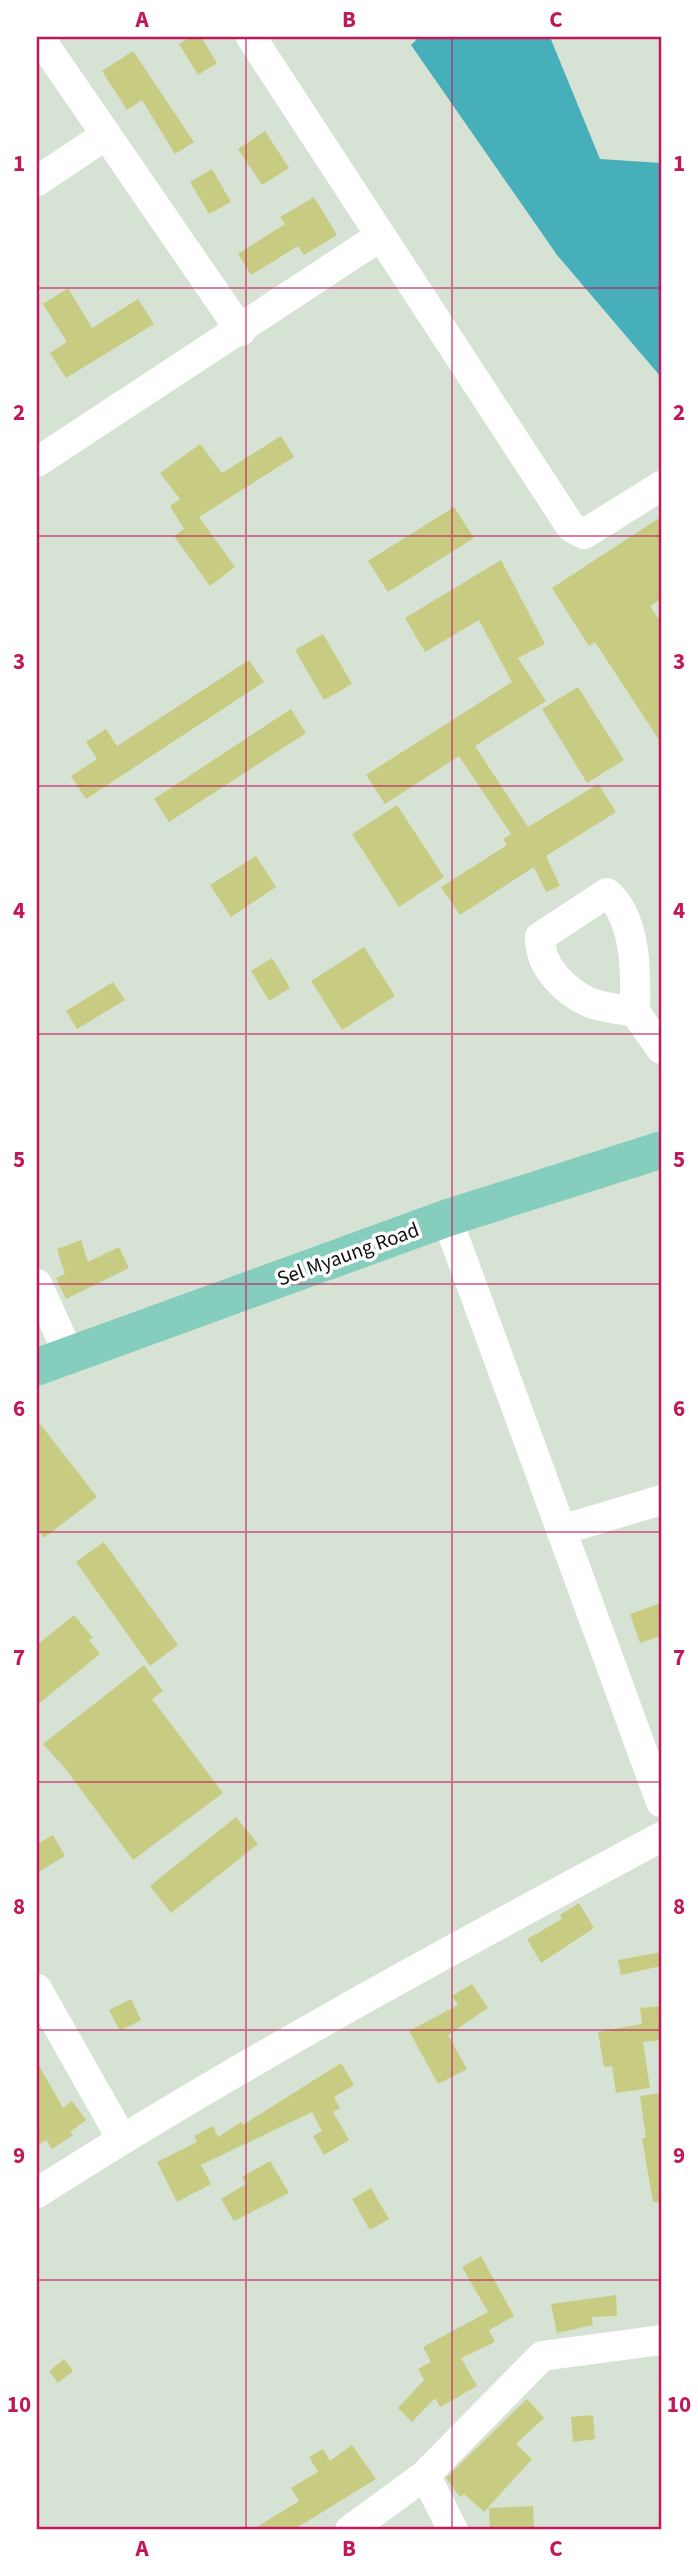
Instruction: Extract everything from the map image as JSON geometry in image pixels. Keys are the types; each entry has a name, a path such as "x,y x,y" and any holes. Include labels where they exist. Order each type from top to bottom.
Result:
{"main road":[{"name":"Sel Myaung Road","path":"53,1362 447,1218 661,1150"}],"street":[{"path":"251,37 379,237 571,527 584,534 600,527 661,486"},
{"path":"39,40 241,331"},
{"path":"37,181 106,135"},
{"path":"37,462 241,331 379,237"},
{"path":"635,1012 661,1049"},
{"path":"447,1218 661,1802"},
{"path":"37,1284 53,1362"},
{"path":"561,1530 661,1500"},
{"path":"37,2193 122,2139 472,1938 661,1837"},
{"path":"37,1989 122,2139"},
{"path":"350,2530 425,2475 542,2356 661,2340"},
{"path":"425,2475 453,2530"}],"water":[{"path":"419,37 550,37 600,159 661,163 661,377 557,255 411,45"}],"building":[{"path":"191,37 201,37 217,63 198,75 179,44"},
{"path":"133,51 194,142 175,154 142,100 127,110 102,71"},
{"path":"265,131 289,168 262,185 238,149"},
{"path":"212,169 231,202 209,214 190,182"},
{"path":"314,197 337,235 304,255 298,246 251,275 238,254 285,224 280,217"},
{"path":"68,288 92,328 138,299 154,324 66,378 50,353 67,342 43,304"},
{"path":"281,436 294,457 199,517 235,567 210,586 174,536 184,529 170,506 180,499 160,473 200,444 222,473"},
{"path":"454,507 474,538 388,592 368,561"},
{"path":"661,517 661,599 650,606 661,623 661,743 595,642 589,646 552,588"},
{"path":"501,560 545,644 518,658 546,701 475,746 528,827 598,784 616,812 546,856 560,886 546,892 534,867 460,915 441,887 507,845 503,839 511,834 459,756 385,804 366,775 512,682 479,620 425,652 405,618"},
{"path":"323,634 352,684 324,700 295,650"},
{"path":"249,660 264,682 86,799 71,776 97,759 86,742 106,729 117,746"},
{"path":"578,687 624,760 587,783 542,709"},
{"path":"291,709 306,733 169,822 154,799"},
{"path":"397,805 444,877 399,907 352,834"},
{"path":"256,856 276,887 231,917 210,885"},
{"path":"364,947 395,996 342,1030 311,981"},
{"path":"272,958 290,988 269,1001 251,971"},
{"path":"113,982 125,1000 77,1029 66,1011"},
{"path":"81,1240 88,1262 119,1247 129,1268 66,1299 56,1278 65,1274 57,1249"},
{"path":"37,1420 97,1497 44,1538 37,1528"},
{"path":"104,1542 178,1645 150,1666 76,1562"},
{"path":"661,1603 661,1636 640,1643 630,1614"},
{"path":"74,1615 93,1638 89,1640 100,1654 37,1705 37,1645"},
{"path":"144,1665 163,1691 152,1699 223,1793 133,1860 64,1767 43,1744"},
{"path":"236,1817 258,1844 171,1913 150,1886"},
{"path":"53,1835 65,1856 37,1873 37,1844"},
{"path":"579,1903 594,1928 541,1963 527,1939 562,1919 560,1915"},
{"path":"661,1952 661,1966 621,1975 618,1960"},
{"path":"472,1984 488,2008 448,2035 467,2069 438,2084 409,2031 458,2005 452,1996"},
{"path":"131,1999 141,2020 120,2031 109,2010"},
{"path":"661,2006 661,2040 643,2042 650,2088 616,2093 612,2066 604,2067 598,2032 642,2024 640,2008"},
{"path":"37,2062 63,2108 72,2101 86,2120 70,2132 73,2135 52,2149 46,2140 37,2146"},
{"path":"341,2063 354,2085 334,2097 340,2108 333,2112 349,2140 324,2155 313,2136 322,2131 312,2112 201,2165 211,2184 177,2202 157,2162 197,2142 194,2136 213,2126 218,2137 241,2122 243,2125"},
{"path":"661,2093 661,2202 653,2202 642,2138 646,2138 640,2096"},
{"path":"270,2161 289,2193 234,2221 221,2199 246,2184 242,2177"},
{"path":"371,2188 389,2219 370,2230 352,2199"},
{"path":"481,2256 514,2316 489,2330 495,2342 461,2358 477,2386 440,2407 435,2398 412,2422 398,2408 424,2380 418,2369 431,2362 423,2347 488,2312 462,2267"},
{"path":"616,2295 617,2316 592,2317 593,2325 557,2333 551,2304"},
{"path":"64,2359 73,2371 58,2383 49,2371"},
{"path":"527,2399 544,2418 516,2444 532,2459 484,2512 464,2494 460,2497 446,2478"},
{"path":"593,2415 595,2439 573,2442 571,2417"},
{"path":"352,2445 376,2479 293,2530 252,2530 299,2501 291,2488 318,2472 309,2457 323,2449 330,2461"},
{"path":"533,2506 534,2530 490,2530 489,2508"}]}
